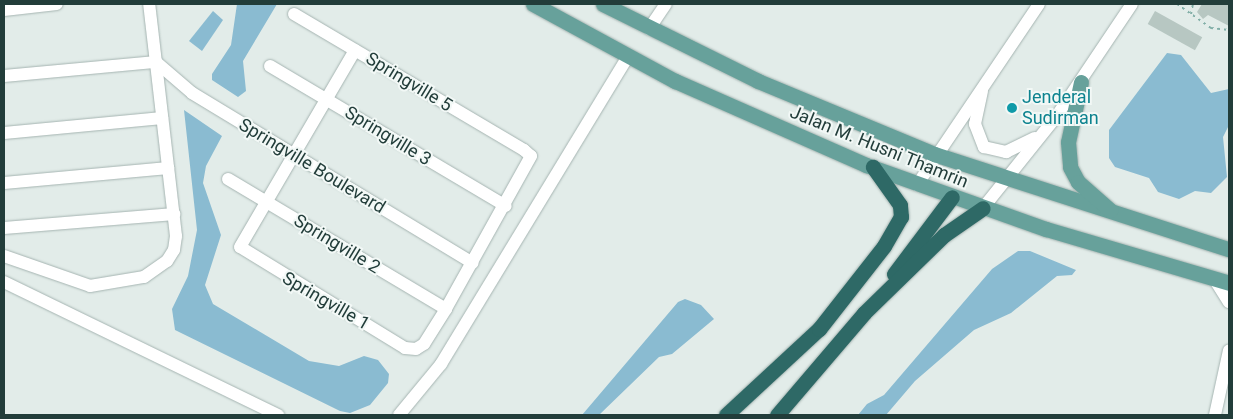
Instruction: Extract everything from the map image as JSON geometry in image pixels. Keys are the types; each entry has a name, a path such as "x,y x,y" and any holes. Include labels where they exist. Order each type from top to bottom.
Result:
{"highway":[{"path":"729,412 819,329 866,274 893,232 901,217 900,205 873,167"},
{"path":"777,415 864,313 952,197"},
{"path":"864,313 944,235 984,208"}],"main road":[{"name":"Jalan M. Husni Thamrin","path":"533,4 628,57 873,167 984,208 1222,281"},
{"name":"Jalan M. Husni Thamrin","path":"603,4 649,29 758,81 934,154 1120,217 1229,249"},
{"path":"1081,82 1068,142 1070,167 1085,189 1120,217"}],"street":[{"path":"4,10 57,4"},
{"path":"4,256 68,282 90,286 144,277 167,262 176,236 149,4"},
{"path":"649,29 666,4"},
{"path":"917,184 934,154 1039,4"},
{"path":"984,208 1009,180 1056,117 1132,4"},
{"name":"Springville 5","path":"294,14 524,150 531,156 530,165 506,206"},
{"path":"264,201 355,50"},
{"path":"399,415 441,364 628,57"},
{"path":"4,76 156,62"},
{"name":"Springville Boulevard","path":"156,62 192,93 472,263"},
{"name":"Springville 3","path":"270,66 506,206"},
{"path":"986,78 975,124 978,139 988,150 1021,148 1056,117"},
{"path":"4,133 162,118"},
{"path":"4,184 168,168"},
{"name":"Springville 2","path":"228,179 446,309"},
{"name":"Springville 1","path":"264,201 243,237 240,247 246,254 405,348 424,344 446,309"},
{"path":"446,309 506,206"},
{"path":"4,228 174,214"},
{"path":"1222,281 1229,302"},
{"path":"4,282 278,415"},
{"path":"1215,415 1229,350"}],"path":[{"path":"1178,4 1211,28 1229,30"},
{"path":"1191,14 1193,4"}],"water":[{"path":"237,4 277,4 243,61 246,91 238,97 212,80 212,74 231,45"},
{"path":"213,11 223,20 202,51 189,41"},
{"path":"1167,53 1181,55 1211,93 1229,89 1229,125 1223,137 1227,177 1211,193 1195,191 1179,199 1158,192 1149,178 1115,167 1109,158 1109,130"},
{"path":"184,110 222,136 206,166 203,183 221,235 205,285 213,304 309,361 339,366 364,356 378,360 389,374 388,383 370,405 350,413 340,411 175,330 172,309 188,276 197,230"},
{"path":"1018,251 1030,251 1076,270 1072,275 1057,276 1011,313 974,330 915,381 886,415 858,415 867,404 884,395 992,269"},
{"path":"685,299 701,305 714,319 672,354 659,357 599,415 582,415 678,302"}],"building":[{"path":"1202,4 1229,4 1229,26 1208,15 1203,19 1197,12"},
{"path":"1155,11 1202,37 1195,50 1148,24"}],"place":[{"name":"Jenderal Sudirman","path":"1012,108"}]}
